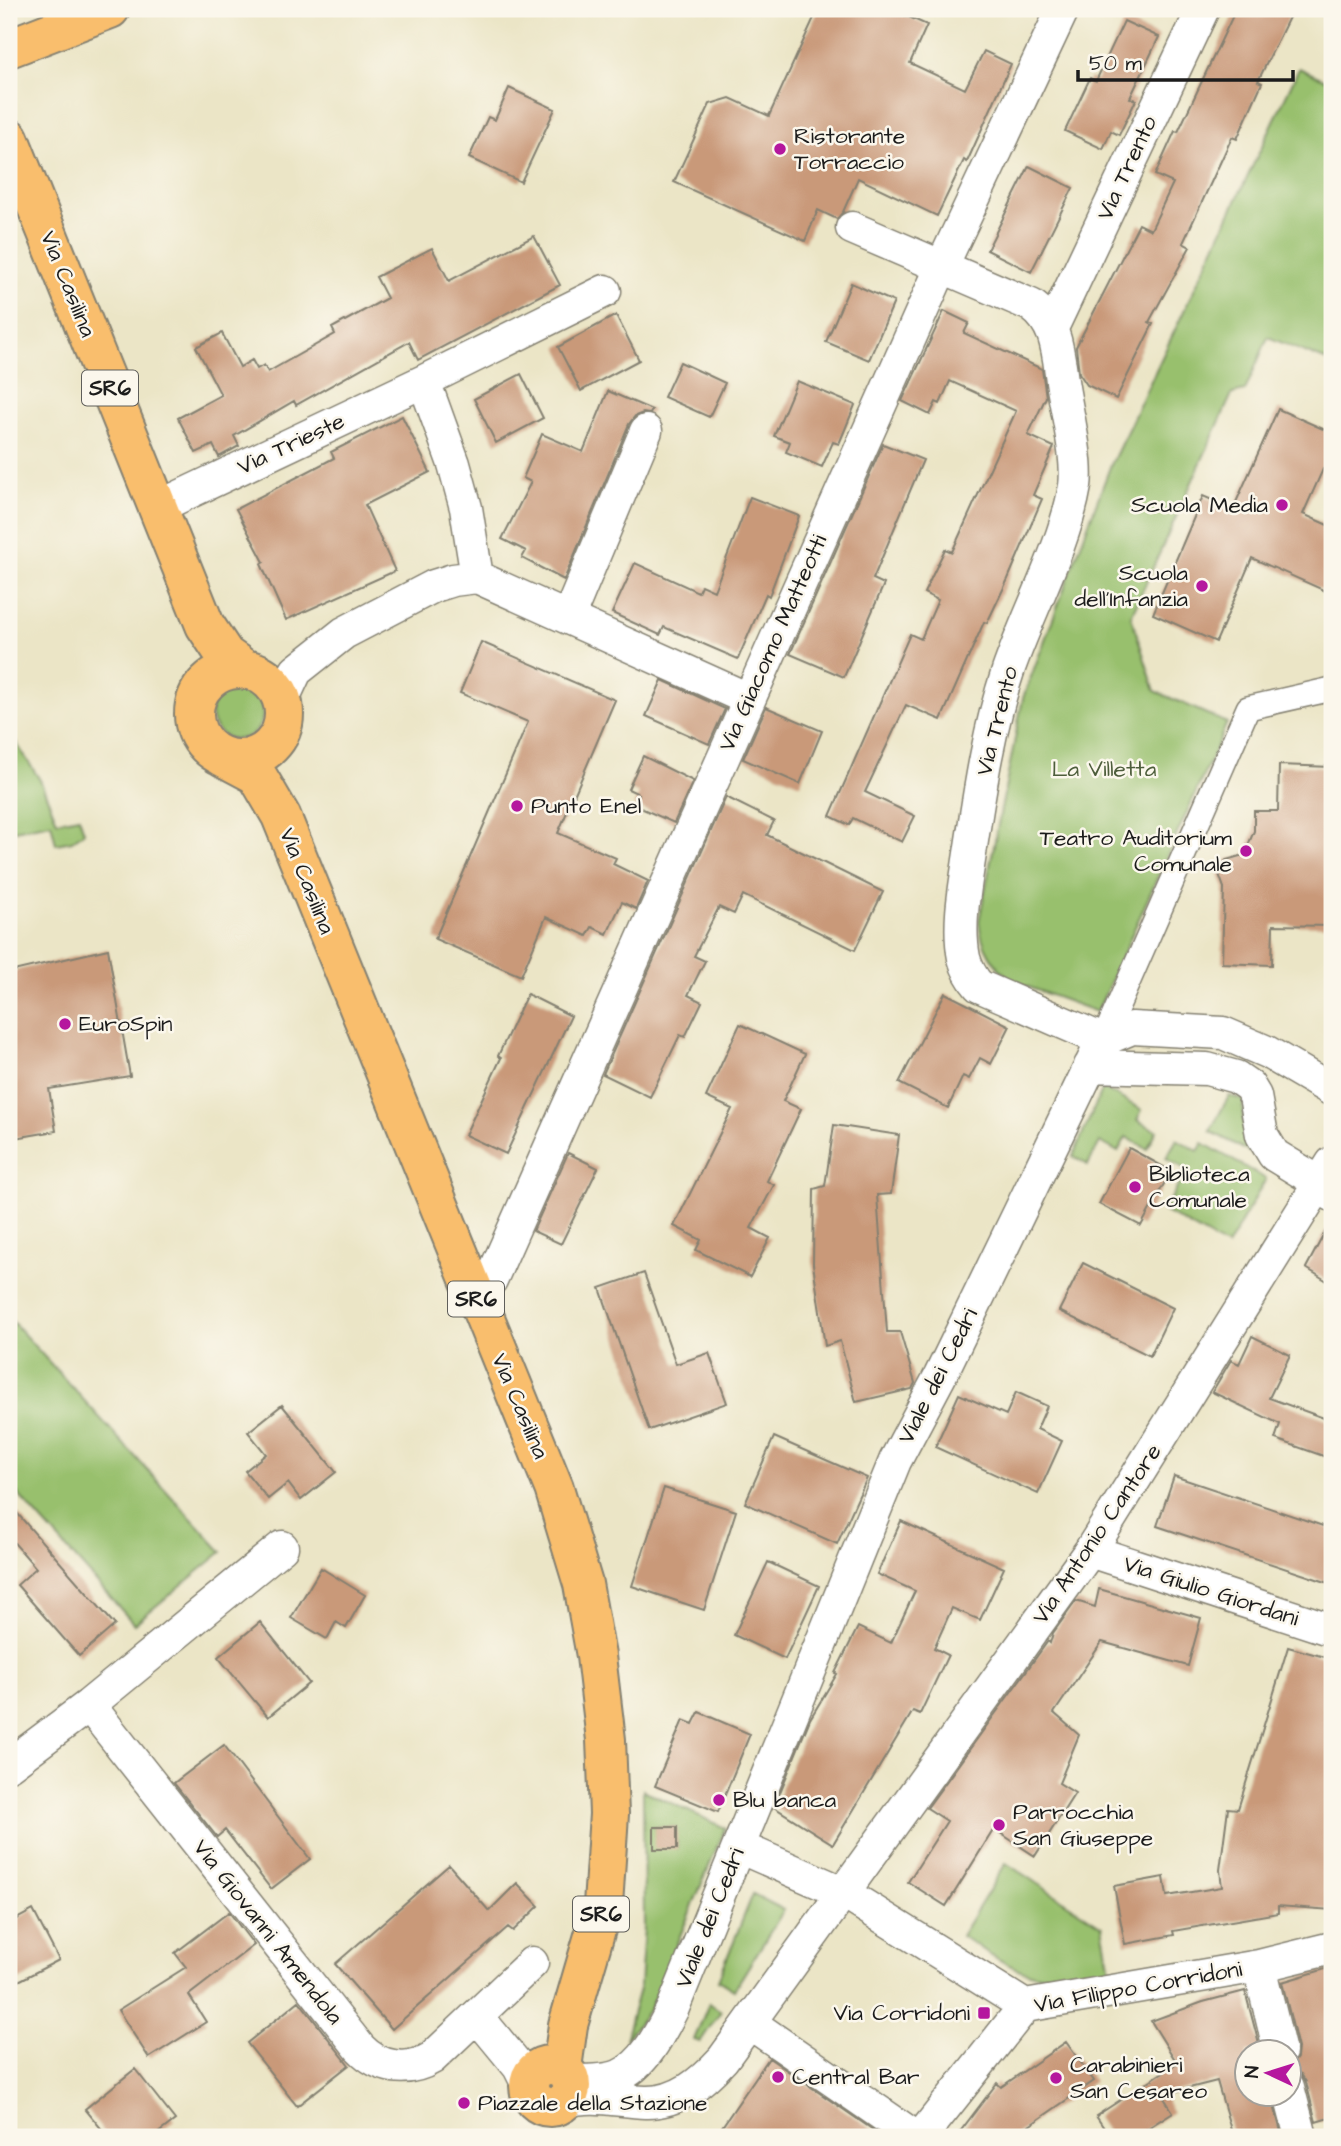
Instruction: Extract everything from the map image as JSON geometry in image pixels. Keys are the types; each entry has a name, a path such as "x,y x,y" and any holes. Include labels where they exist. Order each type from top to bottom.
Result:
{"main road":[{"path":"9,48 110,9"},
{"name":"Via Casilina","path":"9,138 205,625 210,659 206,679 199,694"},
{"name":"Via Casilina","path":"205,625 225,655 249,670"},
{"path":"199,694 206,684 222,673 234,669 249,670"},
{"name":"SR6","path":"249,670 273,685 285,704"},
{"name":"SR6","path":"199,694 194,712 197,730 207,746 223,757"},
{"path":"223,757 235,760 253,757 270,748 285,704"},
{"name":"Via Casilina","path":"281,816 275,774 285,704"},
{"name":"Via Casilina","path":"223,757 257,775 281,816 554,1488 583,1584 596,1656 606,1740 608,1853 601,1916 544,2093"}],"street":[{"name":"Via Giacomo Matteotti","path":"491,1280 942,266 1063,9"},
{"name":"Via Trento","path":"1096,1053 979,986 968,969 963,950 964,902 982,778 996,712 1012,661 1062,530 1075,486 1075,459 1052,328 1203,9"},
{"path":"852,228 1031,305 1044,316 1052,328"},
{"name":"Via Trieste","path":"159,507 424,381 605,291"},
{"path":"424,381 454,464 466,508 477,577"},
{"path":"568,618 646,431"},
{"path":"285,704 344,634 414,595 444,582 477,577 748,699"},
{"name":"Viale dei Cedri","path":"544,2093 617,2077 627,2072 648,2051 673,2008 895,1461 946,1364 1096,1053 1248,708 1332,689"},
{"path":"1096,1053 1132,1028 1223,1033 1268,1052 1332,1090"},
{"path":"1096,1053 1207,1069 1236,1077 1249,1086 1255,1096 1262,1135 1269,1149 1280,1160 1328,1180"},
{"name":"Via Antonio Cantore","path":"710,2074 750,2023 1090,1552 1328,1180"},
{"path":"9,1765 89,1705 282,1546"},
{"name":"Via Giulio Giordani","path":"1090,1552 1332,1630"},
{"name":"Via Giovanni Amendola","path":"89,1705 281,1951 360,2048 373,2060 401,2067 427,2062 532,1963"},
{"path":"739,1847 844,1892 1025,2006"},
{"name":"Via Filippo Corridoni","path":"918,2137 1025,2006 1259,1966 1332,1948"},
{"path":"1259,1966 1277,2038"},
{"path":"673,2008 658,2049 657,2064 660,2073 672,2080 710,2074"},
{"path":"477,2016 544,2093 654,2101 688,2091 710,2074"},
{"path":"750,2023 918,2137"},
{"path":"1294,2108 1301,2137"}],"green space":[{"name":"La Villetta","path":"1299,68 1332,83 1332,363 1268,337 1245,391 1232,394 1131,616 1155,691 1227,723 1097,1012 1015,982 995,963 980,930 979,921 1023,698 1110,467"},
{"path":"237,687 256,694 263,713 256,732 237,739 218,732 211,713 218,694"},
{"path":"15,741 40,780 57,821 79,817 84,832 72,841 56,844 51,823 9,831 9,747"},
{"path":"1103,1088 1142,1110 1137,1120 1157,1131 1147,1149 1126,1137 1118,1152 1100,1142 1088,1165 1073,1156"},
{"path":"1229,1096 1244,1100 1244,1127 1253,1154 1210,1131"},
{"path":"1177,1139 1198,1151 1203,1143 1266,1179 1227,1247 1164,1211 1187,1170 1166,1158"},
{"path":"9,1318 222,1552 134,1624 9,1484"},
{"path":"643,1790 725,1828 650,2008 625,2040 640,1985 644,1927","holes":["654,1827 676,1827 677,1848"]},
{"path":"1006,1863 1102,1926 1110,1970 1056,1976 1029,1973 998,1959 961,1936"},
{"path":"753,1894 784,1910 734,1990 718,1980"},
{"path":"709,2003 721,2011 700,2042 694,2040"}],"building":[{"name":"Ristorante Torraccio","path":"818,9 891,9 927,25 910,63 965,89 984,51 1011,64 967,162 964,160 937,216 858,178 843,212 837,219 818,210 805,241 674,182 710,104 730,98 769,116"},
{"path":"1236,9 1293,9 1258,81 1262,83 1237,139 1232,137 1183,243 1190,247 1149,322 1153,324 1116,399 1087,385 1079,373 1076,347 1139,224 1151,230 1173,183 1155,175"},
{"path":"1124,21 1159,37 1130,98 1136,100 1119,135 1111,131 1103,149 1065,131 1090,78 1096,81"},
{"path":"509,88 555,109 521,182 469,158 488,117 495,120"},
{"path":"1029,166 1073,188 1031,272 987,250"},
{"path":"534,236 560,285 418,360 409,342 296,405 294,401 234,436 239,446 219,457 213,445 196,453 178,418 221,395 196,347 222,333 240,367 252,360 257,369 264,365 268,372 335,334 332,328 387,298 376,277 432,248 449,281"},
{"path":"851,283 894,302 869,360 826,342"},
{"path":"944,311 969,323 964,333 1042,369 1046,397 1028,435 1054,447 1033,495 1042,499 1008,579 987,623 984,622 941,720 906,705 865,792 915,816 902,842 853,818 849,825 830,816 910,634 921,639 938,600 924,593 945,549 952,552 1016,411 950,381 940,404 936,402 930,415 902,401"},
{"path":"616,315 639,360 581,391 558,347"},
{"path":"680,362 725,383 709,417 664,397"},
{"path":"521,374 543,418 496,443 474,399"},
{"path":"797,381 855,405 839,444 833,442 822,467 786,452 790,442 774,436"},
{"path":"608,391 652,410 650,414 635,416 629,424 564,580 522,558 526,551 502,539 531,482 523,478 542,434 583,452"},
{"path":"1278,409 1332,433 1332,459 1327,471 1323,469 1303,514 1332,527 1332,594 1252,558 1216,642 1153,614 1203,496 1233,509"},
{"path":"402,416 430,472 365,505 395,571 286,620 261,564 264,562 236,509 334,458 331,452"},
{"path":"883,444 923,460 873,579 884,584 844,677 790,654"},
{"path":"750,497 799,516 769,596 766,594 738,659 664,627 660,635 612,613 635,563 698,592 701,585 714,591"},
{"path":"481,642 615,700 558,833 616,858 613,864 648,881 636,909 622,902 607,934 592,927 587,936 546,917 521,976 435,939 528,722 460,693"},
{"path":"662,680 725,709 709,744 646,716"},
{"path":"766,707 822,731 800,784 743,759"},
{"path":"643,756 693,781 674,823 634,805 639,794 628,789"},
{"path":"1279,765 1332,767 1332,926 1273,925 1272,965 1222,963 1224,888 1219,874 1226,860 1244,855 1254,831 1254,811 1278,811"},
{"path":"726,797 774,821 767,835 883,892 855,950 743,895 734,914 719,907 694,956 705,961 688,995 702,1002 685,1037 680,1035 650,1097 603,1074"},
{"name":"EuroSpin","path":"108,949 130,1076 49,1089 56,1131 9,1139 9,972"},
{"path":"945,993 1010,1026 991,1064 980,1058 969,1079 963,1076 948,1108 899,1083"},
{"path":"527,994 571,1016 506,1154 465,1135"},
{"path":"740,1024 805,1054 783,1101 801,1109 767,1181 774,1185 751,1228 770,1238 750,1277 696,1250 701,1240 674,1226 732,1109 706,1097"},
{"path":"834,1125 899,1135 891,1194 877,1195 887,1332 900,1332 915,1383 912,1389 856,1402 840,1341 825,1346 813,1264 814,1189 825,1186"},
{"name":"Biblioteca Comunale","path":"1129,1148 1171,1171 1141,1226 1099,1204"},
{"path":"568,1153 598,1168 561,1244 533,1231"},
{"path":"1332,1219 1332,1284 1306,1268"},
{"path":"1083,1263 1173,1308 1150,1356 1059,1311"},
{"path":"644,1273 676,1364 709,1353 727,1403 649,1430 600,1288"},
{"path":"1252,1336 1290,1355 1269,1398 1332,1421 1332,1459 1275,1439 1280,1424 1212,1392 1231,1360 1239,1364"},
{"path":"1016,1392 1047,1406 1037,1429 1062,1441 1038,1494 935,1447 959,1394 1006,1415"},
{"path":"282,1405 336,1472 301,1500 288,1483 268,1499 245,1471 266,1454 248,1432"},
{"path":"774,1437 867,1478 837,1544 745,1503"},
{"path":"1174,1476 1332,1529 1332,1584 1157,1526"},
{"path":"664,1488 736,1511 704,1610 632,1586"},
{"path":"9,1504 115,1625 79,1656 17,1585 36,1568 9,1537"},
{"path":"901,1521 1004,1568 980,1620 952,1608 934,1648 948,1655 920,1714 913,1711 833,1844 774,1807 810,1719 837,1674 835,1673 858,1627 891,1643 915,1591 877,1574"},
{"path":"768,1562 819,1586 785,1659 734,1635"},
{"path":"321,1568 365,1595 346,1628 336,1622 327,1639 291,1618"},
{"path":"1099,1589 1201,1618 1188,1666 1102,1642 1054,1713 1079,1735 1059,1783 1075,1793 1035,1856 994,1829 946,1906 908,1882 947,1821 927,1808 1048,1641 1050,1643 1053,1633 1076,1601 1095,1607"},
{"path":"260,1622 309,1683 268,1717 218,1657"},
{"path":"1288,1647 1332,1659 1332,1910 1278,1906 1278,1913 1173,1931 1174,1935 1125,1944 1114,1886 1164,1877 1167,1896 1222,1887 1220,1870 1228,1808 1238,1809"},
{"path":"699,1712 750,1734 718,1812 655,1786 683,1720 693,1724"},
{"path":"224,1745 310,1859 271,1889 225,1830 217,1837 174,1783"},
{"path":"654,1827 677,1827 677,1849 654,1849"},
{"path":"449,1865 489,1911 517,1883 539,1906 513,1931 508,1927 392,2029 335,1964"},
{"path":"33,1910 59,1960 9,1986 9,1923"},
{"path":"229,1912 254,1945 189,1995 206,2022 149,2058 118,2010 186,1967 175,1953"},
{"path":"1332,1967 1332,2117 1316,2122 1302,2076 1302,2038 1296,2038 1282,1982"},
{"path":"1245,1991 1257,2038 1232,2038 1232,2108 1275,2108 1281,2132 1260,2137 1233,2137 1217,2081 1162,2095 1173,2112 1134,2137 1110,2137 1096,2116 1177,2063 1151,2021 1203,2002"},
{"path":"299,2001 349,2065 297,2106 247,2043"},
{"path":"1066,2042 1094,2081 1013,2137 956,2137 997,2083 1001,2087"},
{"path":"769,2058 876,2132 872,2137 715,2137"},
{"path":"135,2069 175,2120 153,2137 108,2137 85,2109"}],"place":[{"name":"Ristorante Torraccio","path":"780,149"},
{"name":"Scuola Media","path":"1282,505"},
{"name":"Scuola dell'Infanzia","path":"1202,586"},
{"name":"Punto Enel","path":"517,806"},
{"name":"Teatro Auditorium Comunale","path":"1246,851"},
{"name":"EuroSpin","path":"65,1024"},
{"name":"Biblioteca Comunale","path":"1135,1187"},
{"name":"Blu banca","path":"719,1800"},
{"name":"Parrocchia San Giuseppe","path":"999,1825"},
{"name":"Via Corridoni","path":"984,2013"},
{"name":"Central Bar","path":"778,2077"},
{"name":"Carabinieri San Cesareo","path":"1056,2078"},
{"name":"Piazzale della Stazione","path":"464,2103"}]}
